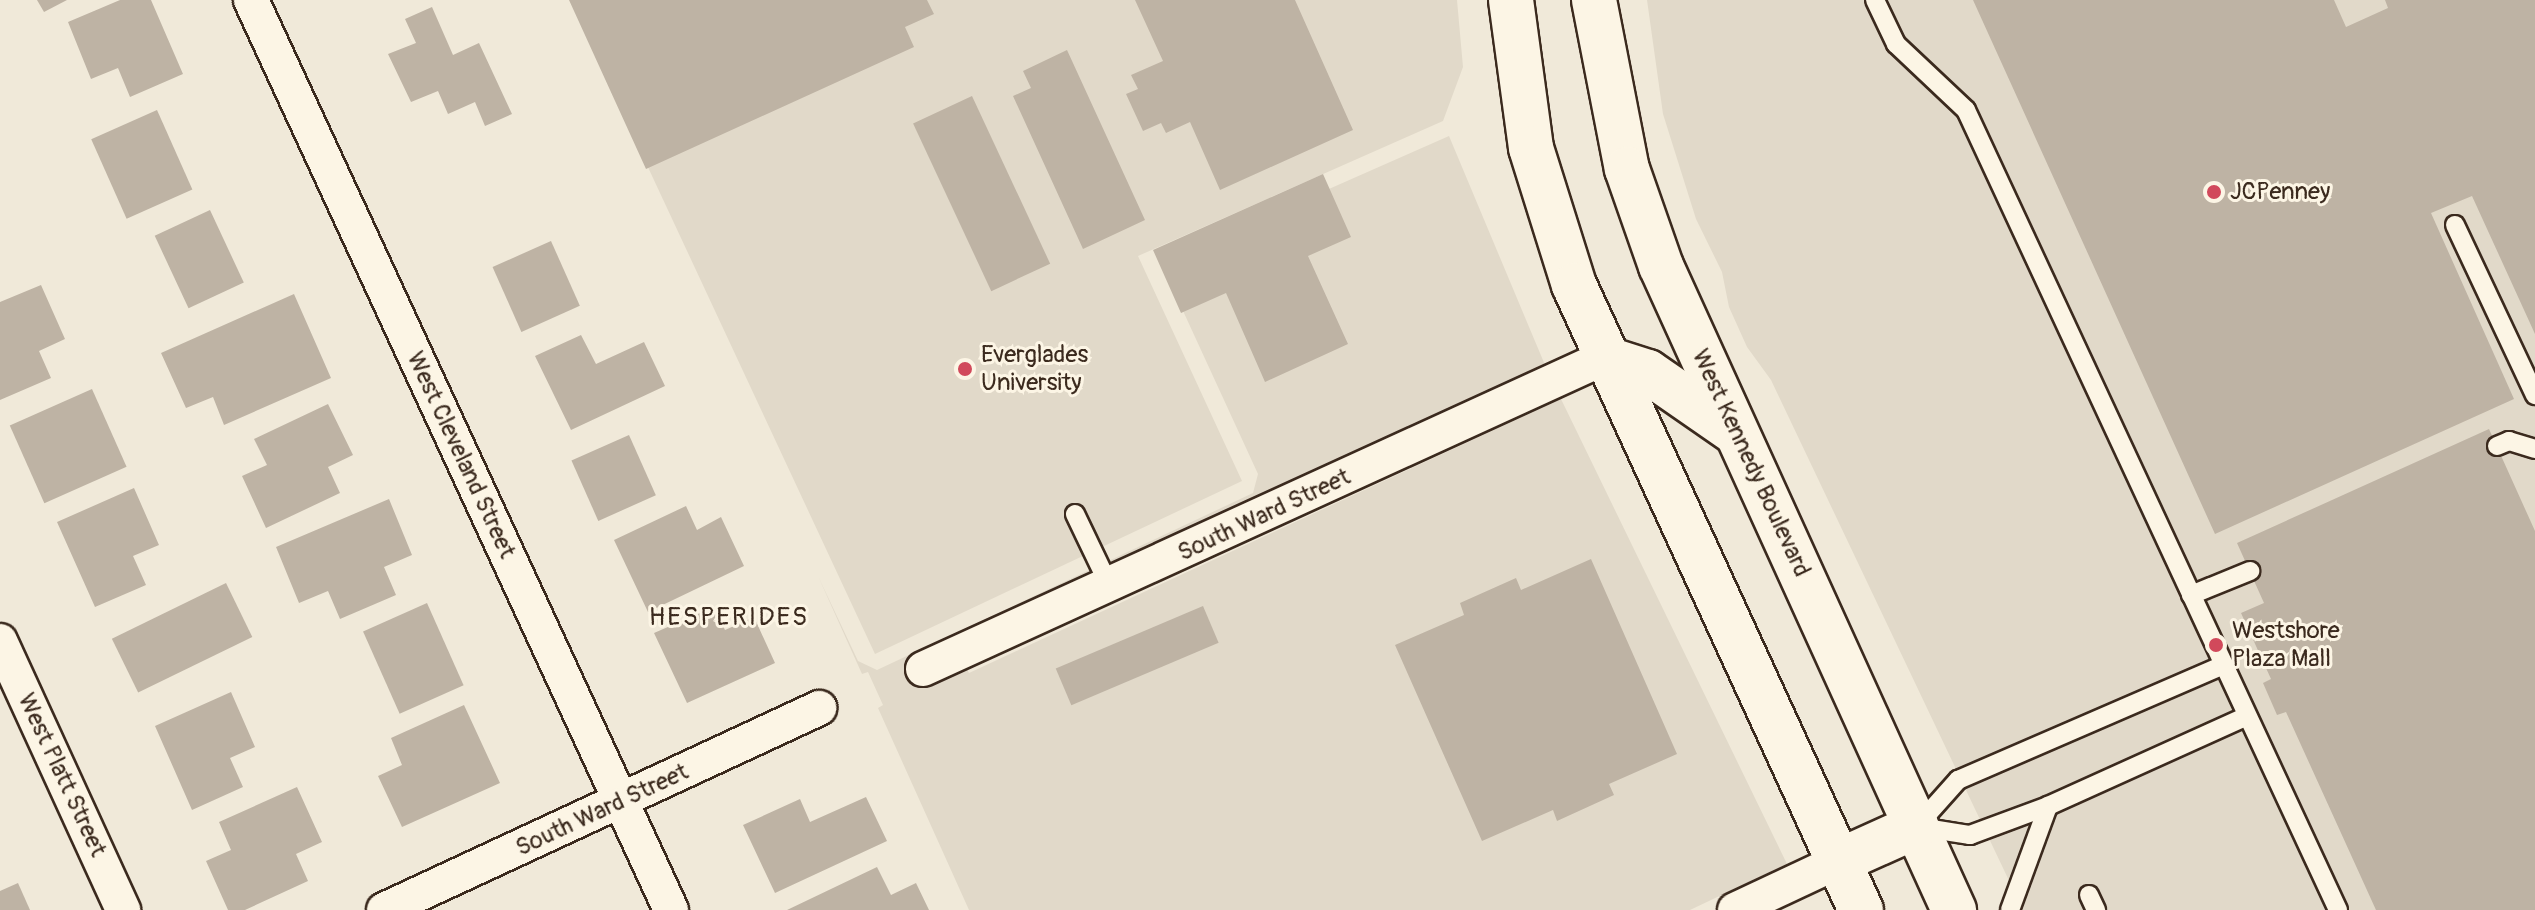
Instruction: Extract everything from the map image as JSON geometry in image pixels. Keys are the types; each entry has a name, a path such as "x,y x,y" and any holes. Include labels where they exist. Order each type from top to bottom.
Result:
{"main road":[{"path":"1511,0 1519,85 1531,148 1555,229 1604,358 1861,910"},
{"name":"West Kennedy Boulevard","path":"1594,0 1627,169 1661,266 1954,910"},
{"path":"1604,358 1648,372 1736,433"},
{"path":"1839,861 1917,826"}],"street":[{"name":"West Cleveland Street","path":"251,0 671,910"},
{"name":"South Ward Street","path":"923,669 1110,587 1604,358"},
{"name":"West Platt Street","path":"0,641 123,910"},
{"name":"South Ward Street","path":"384,910 819,708"},
{"path":"1735,910 1839,861"}],"lane":[{"path":"1875,0 1896,44 1966,110 2338,910"},
{"path":"2455,225 2535,395"},
{"path":"2497,446 2509,441 2535,449"},
{"path":"1075,514 1110,587"},
{"path":"2191,595 2250,571"},
{"path":"1917,826 1958,780 2224,665"},
{"path":"1917,826 1970,835 2048,806 2247,716"},
{"path":"2010,910 2048,806"}],"shaded area":[{"name":"Everglades University","path":"570,0 1457,0 1463,67 1443,121 1138,256 1242,481 875,654"},
{"name":"Westshore Plaza Mall","path":"1647,0 2535,0 2535,910 2023,910 1771,380 1747,347 1729,307 1722,272 1696,219 1663,114"},
{"path":"1449,136 1545,365 952,640 969,673 1561,399 1787,864 1690,910 969,910 878,708 883,705 868,672 862,674 818,576 858,661 877,670 1253,493 1258,474 1161,263"}],"building":[{"path":"37,0 67,0 44,12"},
{"path":"120,0 151,0 183,74 130,97 118,68 91,79 68,22"},
{"path":"569,0 927,0 934,14 905,27 914,47 646,169"},
{"path":"1135,0 1295,0 1353,130 1220,190 1190,122 1166,133 1161,123 1143,131 1126,94 1138,89 1131,75 1163,61"},
{"path":"1973,0 2334,0 2346,27 2388,8 2385,0 2535,0 2535,334 2472,196 2431,213 2514,399 2215,534"},
{"path":"432,7 453,55 479,43 512,114 485,126 475,102 448,114 438,91 411,102 388,54 416,43 405,19"},
{"path":"1067,50 1145,220 1083,249 1013,96 1031,88 1023,71"},
{"path":"972,96 1050,264 991,291 913,123"},
{"path":"157,110 192,189 127,219 91,139"},
{"path":"1323,174 1351,237 1308,256 1348,344 1265,382 1226,293 1181,313 1153,250"},
{"path":"210,210 244,283 189,308 155,236"},
{"path":"551,241 580,306 521,332 493,267"},
{"path":"41,285 65,339 39,351 51,378 0,400 0,302"},
{"path":"294,294 331,378 224,425 213,397 186,408 161,353"},
{"path":"581,335 596,364 644,342 665,386 571,430 535,356"},
{"path":"92,389 127,467 44,503 10,426"},
{"path":"328,404 353,455 328,467 340,493 266,528 242,476 267,465 254,439"},
{"path":"2489,429 2535,531 2535,910 2376,910 2286,712 2277,715 2263,683 2271,679 2241,613 2264,603 2237,543"},
{"path":"629,435 656,495 598,521 571,461"},
{"path":"134,488 159,545 133,556 146,585 95,607 57,522"},
{"path":"389,499 412,555 384,567 396,595 340,619 328,591 299,603 276,547"},
{"path":"686,506 697,530 721,517 744,566 648,612 614,540"},
{"path":"1591,559 1677,754 1609,784 1614,795 1557,821 1553,810 1482,841 1395,645 1464,615 1460,603 1516,578 1521,590"},
{"path":"226,583 252,637 138,693 112,639"},
{"path":"427,603 464,685 400,714 363,631"},
{"path":"1203,606 1219,643 1071,705 1056,669"},
{"path":"714,607 725,630 754,617 775,663 687,703 654,633"},
{"path":"231,692 255,747 230,758 243,787 192,810 155,726"},
{"path":"464,705 500,783 402,827 378,776 402,765 391,738"},
{"path":"297,787 322,842 296,854 308,881 245,910 228,910 206,861 231,850 219,822"},
{"path":"866,797 887,841 775,893 743,825 800,799 810,822"},
{"path":"877,867 891,895 916,883 929,910 787,910"},
{"path":"18,883 30,910 0,910 0,891"}],"place":[{"name":"JCPenney","path":"2214,192"},
{"name":"Everglades University","path":"965,369"},
{"name":"Westshore Plaza Mall","path":"2216,645"}],"district":[{"name":"HESPERIDES","path":"729,618"}]}
